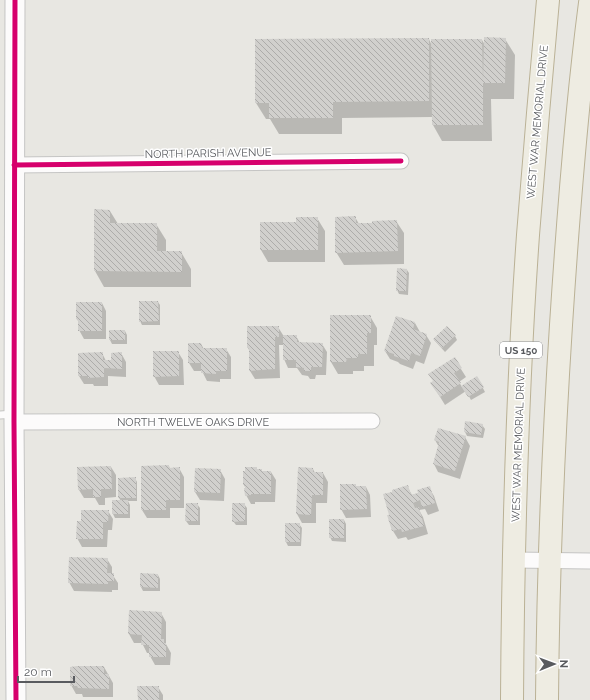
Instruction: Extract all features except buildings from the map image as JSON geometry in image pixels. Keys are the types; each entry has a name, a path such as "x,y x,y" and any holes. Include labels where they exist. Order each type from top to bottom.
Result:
{"highway":[{"name":"WEST WAR MEMORIAL DRIVE","path":"512,700 514,560 519,396 527,251 548,0"},
{"path":"547,700 554,432 565,253 578,108 590,3"}],"street":[{"path":"15,0 14,165 9,417 16,700"},
{"name":"NORTH PARISH AVENUE","path":"14,165 401,161"},
{"name":"NORTH TWELVE OAKS DRIVE","path":"9,417 372,421"},
{"path":"514,560 590,561"}],"cycle path":[{"path":"15,0 14,422 16,700"},
{"path":"14,165 401,161"}]}
